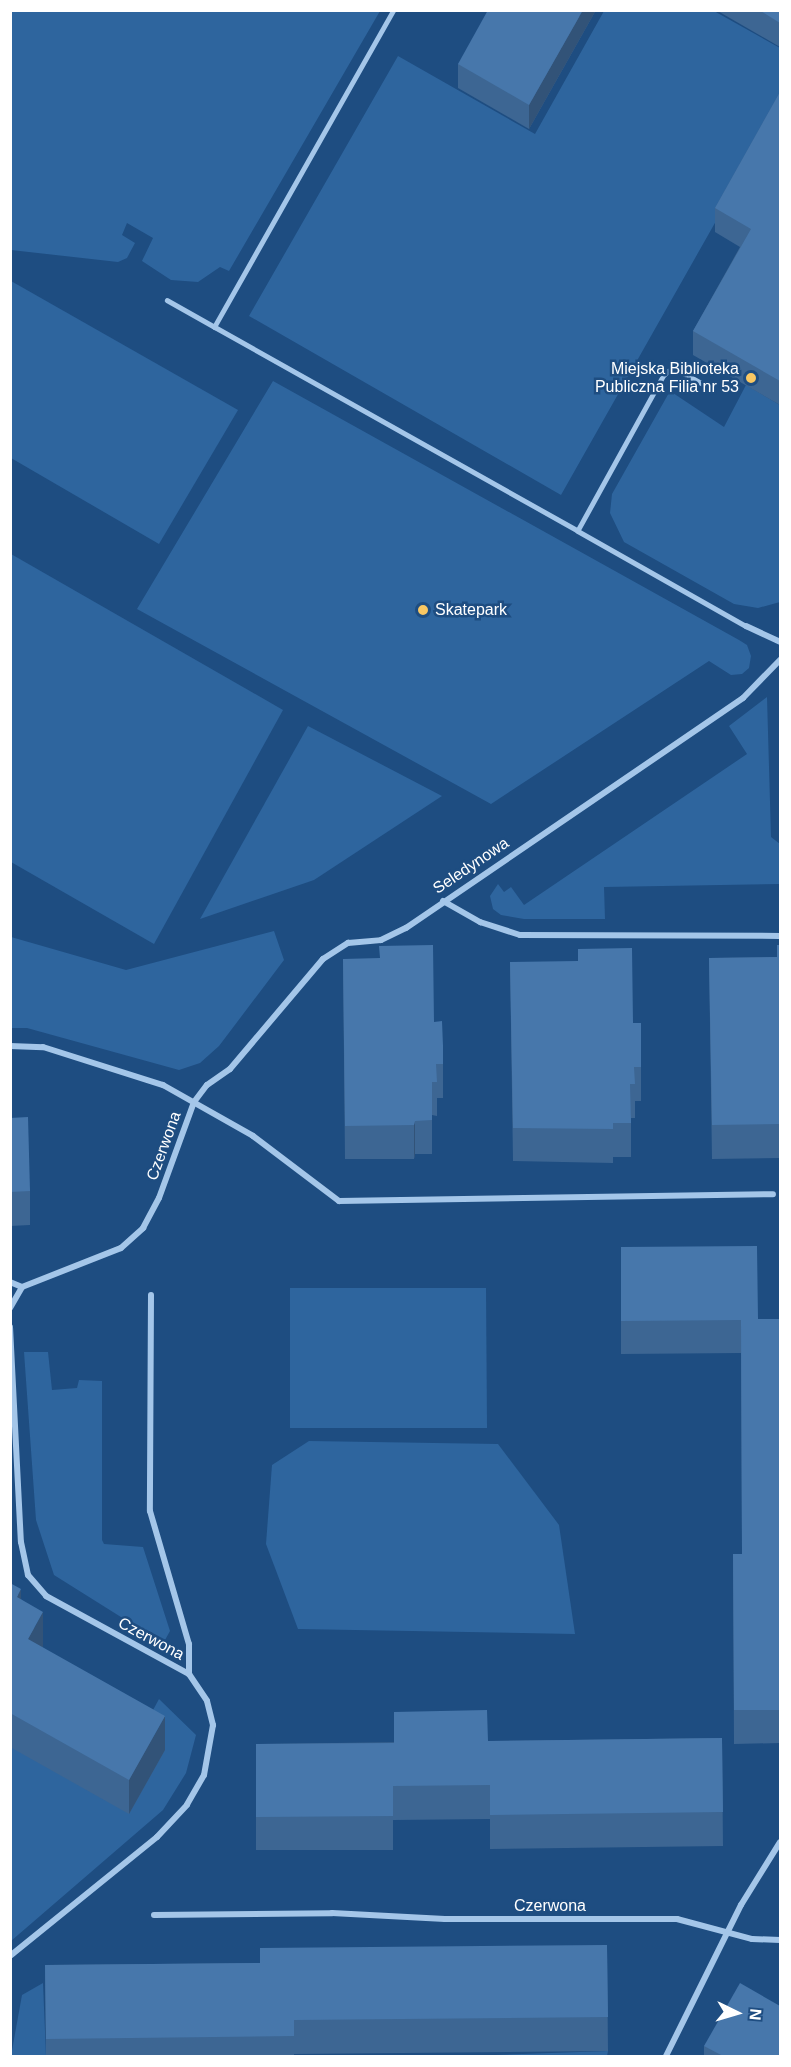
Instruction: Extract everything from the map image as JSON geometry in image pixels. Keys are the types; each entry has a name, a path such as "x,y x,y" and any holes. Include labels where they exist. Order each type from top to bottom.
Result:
{"street":[{"path":"746,626 780,642"},
{"name":"Seledynowa","path":"194,1102 207,1085 230,1069 323,959 348,943 381,940 406,928 442,901 743,698 780,660"},
{"path":"442,901 480,922 520,935 780,936"},
{"name":"Czerwona","path":"10,1046 43,1047 104,1064 163,1086 194,1102 159,1198 143,1228 121,1248 22,1287"},
{"path":"194,1102 253,1136 339,1201 773,1194"},
{"path":"10,1282 22,1287 10,1308"},
{"path":"151,1295 150,1511 189,1644 189,1674"},
{"name":"Czerwona","path":"10,1327 21,1542 28,1575 46,1596 189,1674 207,1701 213,1725 204,1775 187,1805 157,1837 10,1956"},
{"path":"666,2056 758,1873 780,1842"},
{"name":"Czerwona","path":"154,1915 332,1912 445,1919 677,1919 752,1938 780,1940"}],"lane":[{"path":"215,327 394,10"},
{"path":"167,300 746,626"},
{"path":"578,531 664,375 671,370 682,373 711,389"}],"shaded area":[{"path":"10,11 380,11 229,271 220,267 198,282 171,280 142,261 153,238 127,223 122,235 135,243 127,258 118,262 11,250"},
{"path":"604,11 714,11 780,48 780,108 561,495 249,316 398,56 535,134"},
{"path":"11,281 238,410 159,544 11,458"},
{"path":"273,381 739,640 747,645 751,656 749,668 742,674 731,675 709,661 491,804 137,609"},
{"path":"746,385 780,405 780,602 758,608 734,604 624,542 610,513 612,494 670,391 724,427"},
{"path":"11,554 283,710 154,944 11,862"},
{"path":"767,697 771,837 780,844 780,884 604,887 605,919 524,919 501,915 493,909 490,896 498,884 504,892 511,887 524,905 747,754 729,726"},
{"path":"308,726 442,796 314,880 200,919"},
{"path":"274,931 284,960 219,1046 200,1063 179,1070 27,1028 11,1028 11,937 126,970"},
{"path":"290,1288 486,1288 487,1428 290,1428"},
{"path":"24,1352 48,1352 52,1390 77,1388 79,1380 102,1381 102,1540 104,1544 143,1547 170,1631 165,1640 148,1634 54,1575 36,1520"},
{"path":"309,1441 498,1444 559,1525 575,1634 298,1629 266,1544 272,1465"},
{"path":"159,1699 196,1735 186,1773 163,1810 11,1941 11,1747 139,1736"},
{"path":"43,1983 46,2056 11,2056 22,1995"},
{"path":"608,2051 607,2056 465,2056"}],"building":[{"path":"488,10 583,10 529,105 458,64"},
{"path":"759,10 780,10 780,23"},
{"path":"780,92 780,381 693,331 751,229 715,208"},
{"path":"433,945 434,1022 442,1021 443,1064 436,1064 437,1082 432,1082 432,1120 415,1121 414,1125 345,1126 343,959 380,958 379,946"},
{"path":"777,945 780,945 780,1124 712,1125 709,958 777,957"},
{"path":"632,948 633,1023 641,1023 641,1067 634,1067 635,1084 630,1084 631,1123 613,1123 613,1129 513,1128 510,962 578,961 578,949"},
{"path":"28,1117 30,1191 10,1192 10,1118"},
{"path":"757,1246 758,1319 780,1319 780,1710 734,1710 733,1554 742,1554 741,1320 621,1321 621,1247"},
{"path":"10,1583 21,1589 17,1597 43,1612 28,1639 165,1716 129,1780 10,1713"},
{"path":"487,1710 488,1741 722,1738 723,1812 490,1815 490,1785 393,1786 393,1816 256,1817 256,1744 394,1743 394,1712"},
{"path":"607,1945 608,2017 294,2020 294,2036 46,2039 45,1965 260,1963 260,1948"},
{"path":"740,1983 780,2006 780,2056 723,2056 704,2046"}],"place":[{"name":"Miejska Biblioteka Publiczna Filia nr 53","path":"751,378"},
{"name":"Skatepark","path":"423,610"}]}
